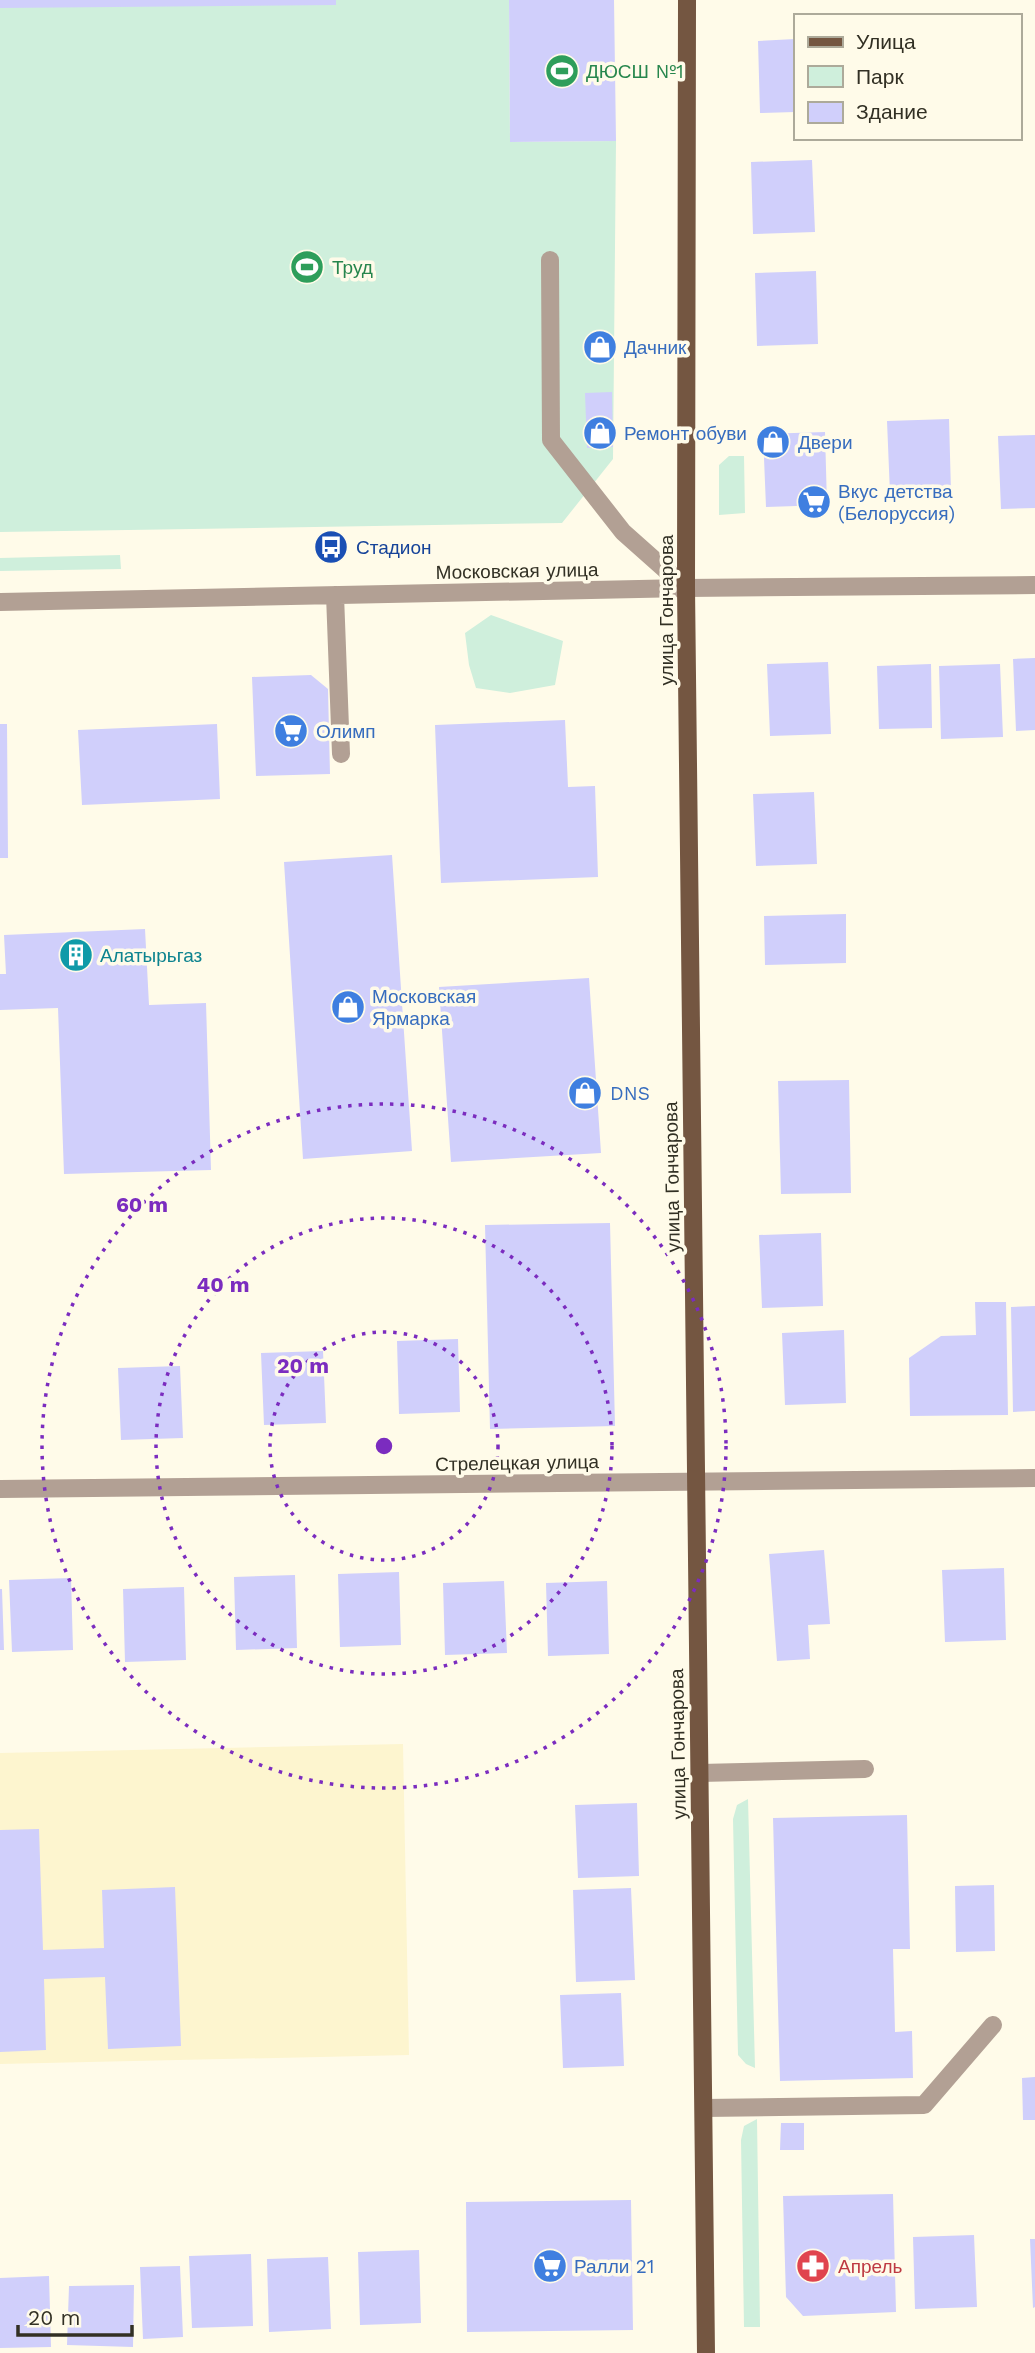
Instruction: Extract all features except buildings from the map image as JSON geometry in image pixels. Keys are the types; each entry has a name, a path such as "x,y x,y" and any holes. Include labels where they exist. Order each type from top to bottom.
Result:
{"main road":[{"name":"улица Гончарова","path":"687,0 686,588 706,2353"}],"street":[{"path":"550,260 551,440 623,531 686,588"},
{"name":"Московская улица","path":"0,602 686,588 1035,585"},
{"path":"335,595 341,754"},
{"name":"Стрелецкая улица","path":"0,1489 1035,1478"},
{"path":"700,1773 865,1769"},
{"path":"704,2108 924,2105 993,2025"}],"shaded area":[{"path":"403,1744 409,2055 0,2064 0,1753"}],"green space":[{"name":"Труд","path":"0,0 509,0 510,142 616,141 613,459 562,523 0,532"},
{"path":"729,456 744,456 745,513 719,515 719,465"},
{"path":"120,555 121,569 0,571 0,558"},
{"path":"491,615 563,641 555,685 510,693 476,688 469,665 465,633"},
{"path":"748,1799 755,2068 746,2064 738,2055 733,1819 737,1805"},
{"path":"757,2119 760,2327 744,2327 741,2140 744,2126"}],"place":[{"name":"ДЮСШ №1","path":"562,71"},
{"name":"Труд","path":"307,267"},
{"name":"Дачник","path":"600,347"},
{"name":"Ремонт обуви","path":"600,433"},
{"name":"Двери","path":"773,442"},
{"name":"Вкус детства (Белоруссия)","path":"814,502"},
{"name":"Стадион","path":"331,547"},
{"name":"Олимп","path":"291,731"},
{"name":"Алатырьгаз","path":"76,955"},
{"name":"Московская Ярмарка","path":"348,1007"},
{"name":"DNS","path":"585,1093"},
{"name":"Ралли 21","path":"550,2266"},
{"name":"Апрель","path":"813,2266"}]}
